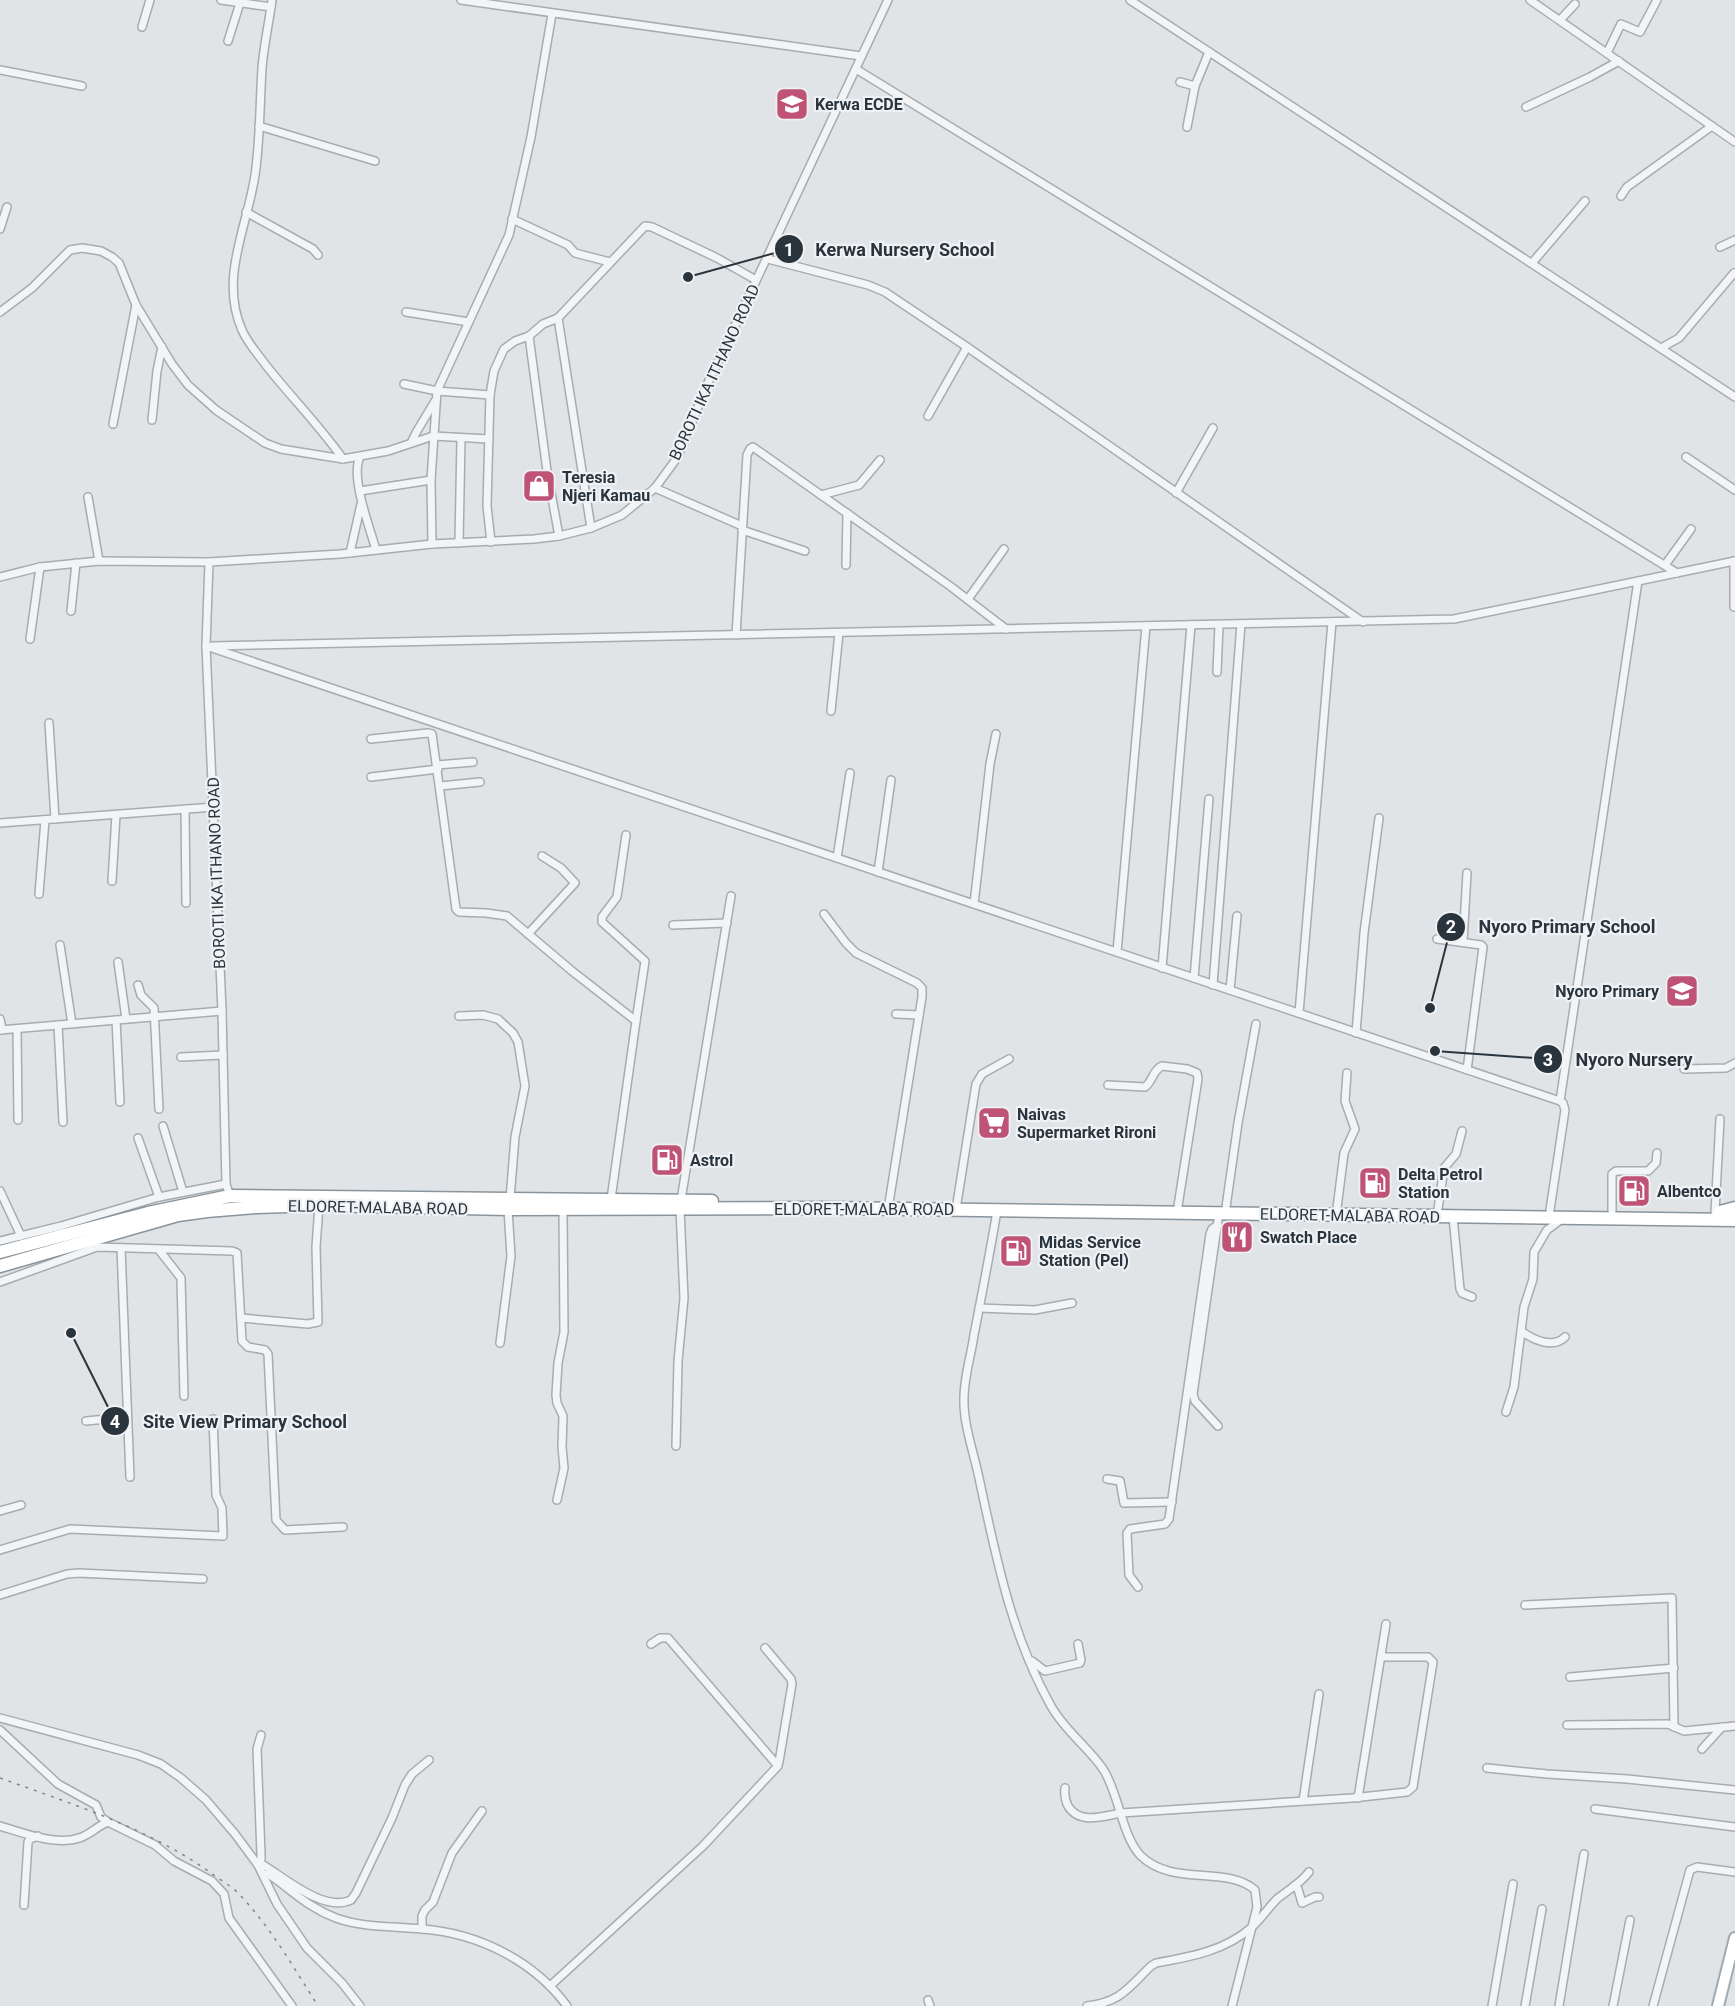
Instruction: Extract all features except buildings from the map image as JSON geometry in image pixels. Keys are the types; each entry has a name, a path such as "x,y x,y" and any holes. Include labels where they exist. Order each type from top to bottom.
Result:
{"highway":[{"name":"ELDORET-MALABA ROAD","path":"0,1252 228,1190 509,1204 562,1209 681,1205 957,1203 1178,1206 1221,1215 1337,1208 1717,1212 1735,1210"},
{"name":"ELDORET-MALABA ROAD","path":"0,1266 178,1215 256,1207 319,1205 509,1204 611,1199 681,1205 828,1208 1221,1215 1735,1220"},
{"path":"1703,1220 1735,1225"}],"main road":[{"path":"1718,2006 1731,1970 1735,1938"}],"street":[{"path":"142,27 150,0"},
{"path":"221,0 240,3 272,3 262,66 256,172 234,270 236,302 241,328 248,341 284,388 326,435 343,459"},
{"path":"461,0 861,56"},
{"name":"BOROTI IKA ITHANO ROAD","path":"0,577 40,567 99,561 209,562 560,536 591,528 622,515 656,488 677,458 707,385 888,0"},
{"path":"1130,0 1735,397"},
{"path":"1530,0 1735,142"},
{"path":"1607,53 1621,24 1640,32 1657,0"},
{"path":"228,41 240,3"},
{"path":"1560,20 1575,4"},
{"path":"432,544 431,480 437,390 509,236 531,137 552,14"},
{"path":"1187,127 1195,87 1209,52"},
{"path":"1526,107 1619,61"},
{"path":"0,69 82,86"},
{"path":"856,69 1677,573"},
{"path":"1180,82 1195,87"},
{"path":"259,126 375,161"},
{"path":"1621,196 1627,187 1712,126"},
{"path":"1532,263 1585,201"},
{"path":"0,229 8,207"},
{"path":"246,212 313,249 318,255"},
{"path":"512,219 568,245 575,253 610,262"},
{"path":"491,542 487,506 489,395 494,371 504,349 515,341 529,336 543,324 558,318 645,226 652,227 717,258 756,280"},
{"path":"1720,247 1735,240"},
{"path":"0,312 32,288 70,250 82,248 101,251 112,256 119,263 136,305 188,385 216,410 257,439 281,449 343,459 360,457 433,436 489,439"},
{"path":"768,259 868,285 885,292 1363,622"},
{"path":"1661,348 1680,338 1734,273"},
{"path":"113,424 136,305"},
{"path":"406,312 469,322"},
{"path":"558,318 591,528"},
{"path":"529,336 547,471 560,536"},
{"path":"152,420 162,346"},
{"path":"928,416 967,347"},
{"path":"405,384 489,395"},
{"path":"411,443 437,399"},
{"path":"1176,492 1213,428"},
{"path":"459,543 461,438"},
{"path":"736,635 747,455 751,448 847,513 968,599 1006,629"},
{"path":"360,457 357,464 360,491 376,550"},
{"path":"1686,457 1735,490"},
{"path":"821,495 859,485 880,460"},
{"path":"360,491 431,480"},
{"path":"656,488 742,528 805,551"},
{"path":"88,497 99,561"},
{"path":"350,553 362,502"},
{"path":"846,566 847,513"},
{"path":"1665,565 1691,529"},
{"path":"968,599 1004,549"},
{"path":"206,646 1442,620 1469,617 1735,561 1734,607"},
{"name":"BOROTI IKA ITHANO ROAD","path":"209,562 206,646 228,1190"},
{"path":"71,611 76,563"},
{"path":"30,639 40,567"},
{"path":"1560,1101 1638,581"},
{"path":"1299,1013 1332,622"},
{"path":"1213,985 1240,624"},
{"path":"1217,672 1220,625"},
{"path":"1116,952 1146,626"},
{"path":"1162,968 1191,626"},
{"path":"831,711 839,633"},
{"path":"206,646 1560,1101 1565,1110 1550,1210"},
{"path":"49,723 55,819"},
{"path":"370,739 431,733 434,736 456,909 459,912 504,915 636,1021"},
{"path":"974,904 990,764 996,734"},
{"path":"370,777 473,762"},
{"path":"837,858 850,773"},
{"path":"878,872 891,780"},
{"path":"440,786 480,782"},
{"path":"1194,978 1209,799"},
{"path":"0,823 214,807"},
{"path":"185,809 186,903"},
{"path":"112,881 116,815"},
{"path":"1356,1033 1364,933 1379,818"},
{"path":"39,894 45,820"},
{"path":"611,1199 645,961 602,922 602,917 617,897 626,835"},
{"path":"528,934 575,883 561,868 542,856"},
{"path":"1463,942 1467,873"},
{"path":"676,1446 678,1361 684,1298 681,1205 731,896"},
{"path":"824,914 856,953 920,986 923,991 889,1203"},
{"path":"1230,990 1237,916"},
{"path":"673,925 727,923"},
{"path":"1437,939 1483,947 1467,1070"},
{"path":"60,945 72,1024"},
{"path":"118,962 126,1019"},
{"path":"138,985 141,995 154,1008 159,1108"},
{"path":"0,1019 1,1030 222,1011"},
{"path":"896,1014 919,1015"},
{"path":"459,1016 483,1015 498,1019 513,1033 518,1042 525,1086 515,1137 509,1204 511,1256 500,1343"},
{"path":"116,1020 120,1102"},
{"path":"1218,1426 1195,1401 1193,1394 1221,1215 1256,1024"},
{"path":"58,1025 63,1122"},
{"path":"17,1029 18,1120"},
{"path":"182,1057 223,1055"},
{"path":"957,1203 976,1084 982,1074 1009,1059"},
{"path":"1684,1069 1726,1068 1735,1063"},
{"path":"1108,1085 1145,1088 1153,1074 1162,1066 1197,1073 1198,1079 1178,1206"},
{"path":"1337,1208 1344,1153 1355,1129 1345,1101 1347,1073"},
{"path":"1717,1212 1720,1119"},
{"path":"163,1126 183,1192"},
{"path":"1438,1209 1444,1168 1456,1154 1462,1131"},
{"path":"138,1138 159,1197"},
{"path":"1612,1211 1612,1174 1616,1171 1648,1172 1656,1163 1658,1153"},
{"path":"0,1241 159,1197 183,1192 228,1190"},
{"path":"0,1191 21,1236"},
{"path":"241,1318 308,1324 318,1322 316,1247 319,1205"},
{"path":"557,1500 564,1468 563,1416 556,1395 558,1363 563,1338 562,1209"},
{"path":"997,1210 964,1391 966,1416 1011,1614 1028,1658 1058,1718 1110,1780 1134,1848 1140,1855 1174,1873 1239,1880 1251,1886 1257,1896 1257,1907 1232,2006"},
{"path":"1138,1587 1129,1575 1128,1531 1167,1523 1169,1519 1210,1234 1221,1215"},
{"path":"1453,1216 1460,1289 1462,1293 1472,1297"},
{"path":"1506,1412 1514,1387 1524,1307 1533,1280 1534,1252 1547,1230 1564,1218"},
{"path":"0,1282 97,1247 237,1253 243,1344 265,1350 268,1354 276,1520 285,1530 343,1527"},
{"path":"121,1248 130,1477"},
{"path":"159,1250 181,1278 184,1396"},
{"path":"980,1308 1035,1310 1071,1303"},
{"path":"1521,1331 1531,1338 1550,1343 1565,1337"},
{"path":"86,1421 127,1418"},
{"path":"0,1541 0,1550 70,1529 223,1536 222,1508 216,1494 213,1419"},
{"path":"1107,1479 1120,1480 1124,1503 1172,1502"},
{"path":"0,1511 21,1505"},
{"path":"0,1595 78,1573 203,1579"},
{"path":"1525,1605 1672,1598 1674,1727"},
{"path":"1358,1797 1386,1624"},
{"path":"651,1644 660,1638 668,1638 778,1766"},
{"path":"1028,1658 1045,1671 1080,1663 1078,1644"},
{"path":"550,1986 703,1846 778,1766 792,1684 765,1648"},
{"path":"1065,1788 1065,1799 1075,1815 1089,1818 1121,1813 1407,1792 1413,1787 1433,1662 1428,1657 1381,1658"},
{"path":"1570,1677 1674,1668"},
{"path":"1303,1801 1319,1694"},
{"path":"0,1718 125,1751 161,1764 181,1778 206,1800 259,1864 277,1904 308,1948 342,1983 360,2006"},
{"path":"1567,1725 1668,1724 1680,1731 1735,1726"},
{"path":"1702,1749 1722,1727"},
{"path":"0,1730 58,1785 96,1805 101,1816 108,1822 155,1845 174,1861 217,1885 225,1898 229,1918 292,2006"},
{"path":"259,1864 257,1749 261,1735"},
{"path":"259,1864 314,1897 338,1903 351,1900 392,1818 408,1780 429,1760"},
{"path":"1487,1768 1735,1790"},
{"path":"1595,1809 1735,1827"},
{"path":"422,1929 422,1916 433,1902 452,1852 482,1811"},
{"path":"0,1826 60,1841 88,1835 108,1822"},
{"path":"24,1905 28,1842 38,1836"},
{"path":"1559,2006 1584,1854"},
{"path":"1653,2006 1690,1870 1697,1867 1735,1872"},
{"path":"1087,2006 1110,2002 1118,1998 1150,1966 1156,1963 1207,1952 1252,1927 1309,1872"},
{"path":"263,1875 270,1875 302,1900 338,1918 366,1925 422,1929 464,1936 491,1947 529,1968 550,1986 567,2006"},
{"path":"1492,2006 1513,1884"},
{"path":"1294,1886 1298,1889 1302,1903 1319,1897"},
{"path":"1525,2006 1542,1909"},
{"path":"1613,2006 1630,1920"}],"railway":[{"path":"0,1778 136,1830 187,1857 230,1886 272,1935 318,2006"}],"place":[{"name":"Kerwa ECDE","path":"792,104"},
{"name":"Kerwa Nursery School","path":"688,277"},
{"name":"Teresia Njeri Kamau","path":"539,486"},
{"name":"Nyoro Primary","path":"1682,991"},
{"name":"Nyoro Primary School","path":"1430,1008"},
{"name":"Nyoro Nursery","path":"1435,1051"},
{"name":"Naivas Supermarket Rironi","path":"994,1123"},
{"name":"Astrol","path":"667,1160"},
{"name":"Delta Petrol Station","path":"1375,1183"},
{"name":"Albentco","path":"1634,1191"},
{"name":"Swatch Place","path":"1237,1237"},
{"name":"Midas Service Station (Pel)","path":"1016,1251"},
{"name":"Site View Primary School","path":"71,1333"}]}
